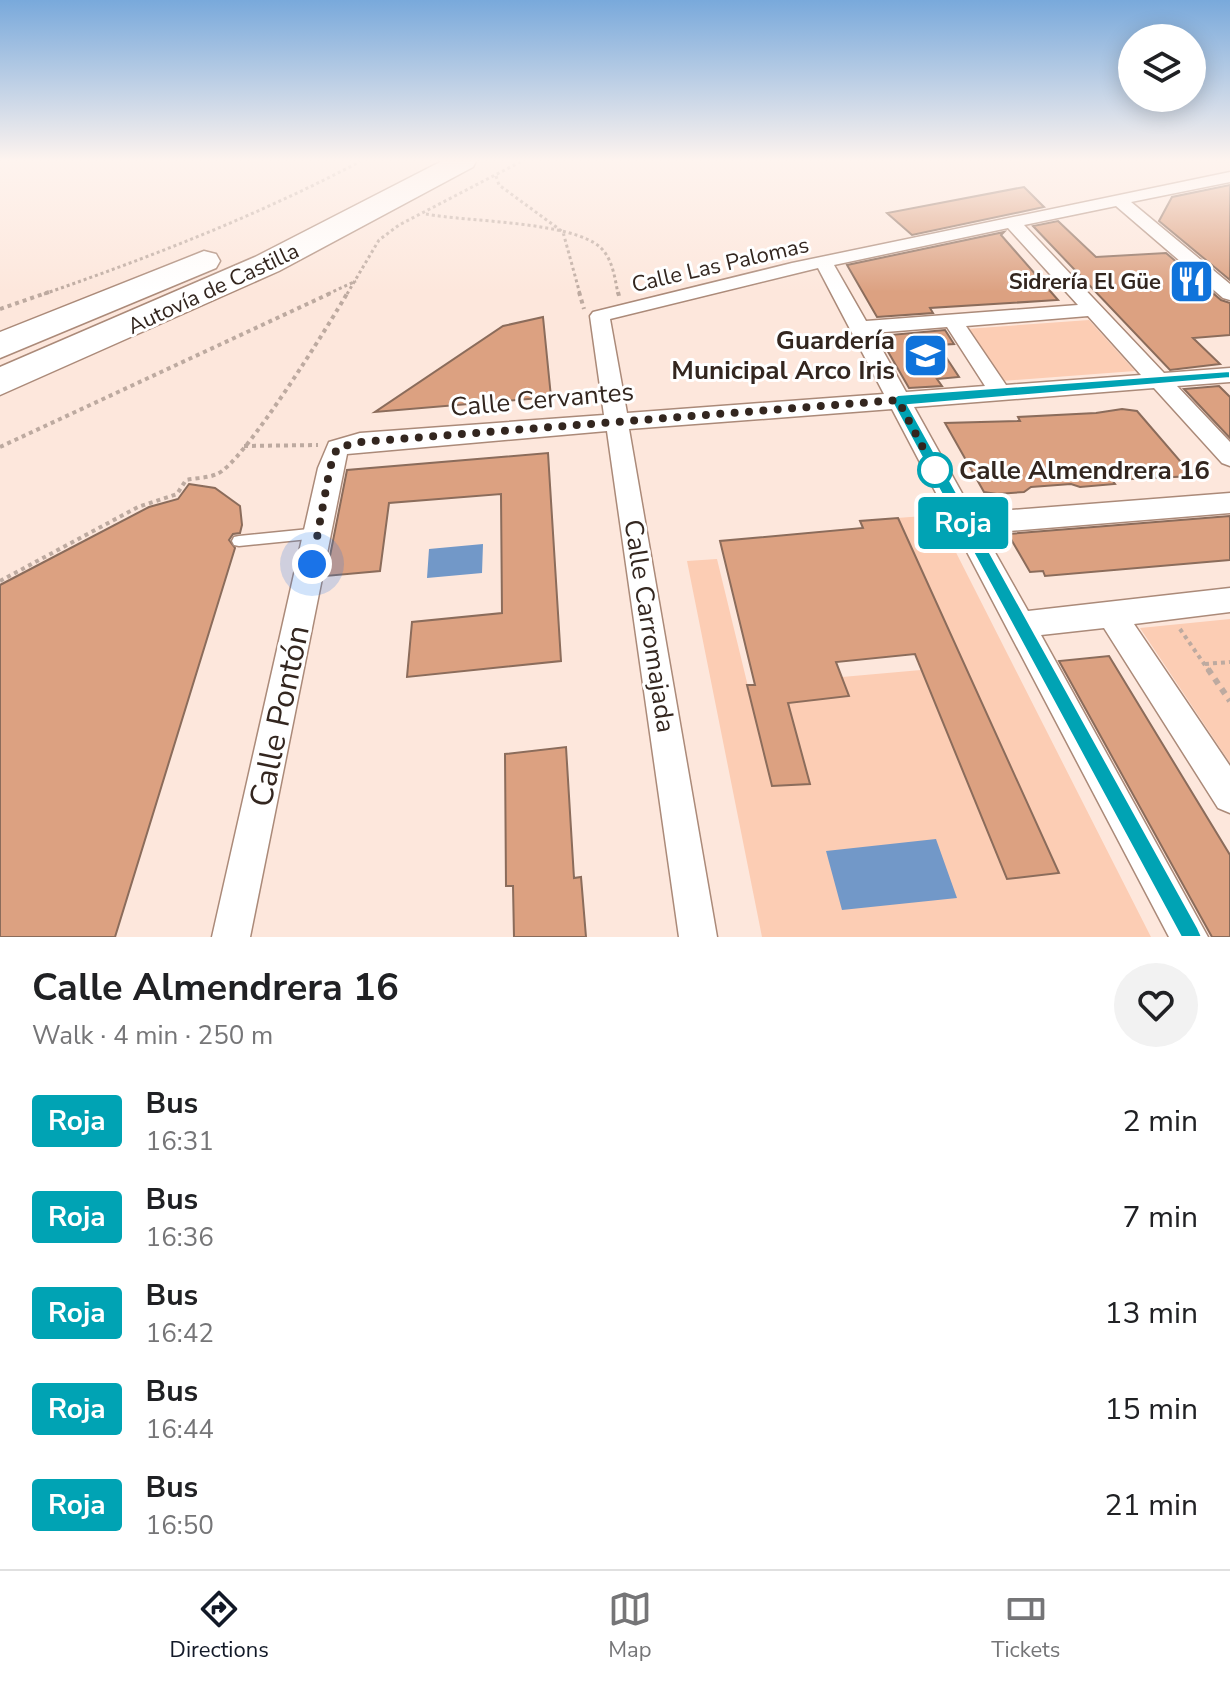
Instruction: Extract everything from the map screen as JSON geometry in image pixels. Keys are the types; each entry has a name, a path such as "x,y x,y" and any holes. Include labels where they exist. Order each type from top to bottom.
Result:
{"highway":[{"name":"Autovía de Castilla","path":"0,346 218,254 321,205"},
{"name":"Autovía de Castilla","path":"0,382 267,264 380,205"}],"street":[{"name":"Calle Las Palomas","path":"611,313 824,262 1096,205"},
{"path":"1125,205 1230,294"},
{"path":"1012,222 1230,457"},
{"path":"824,262 1189,937"},
{"path":"859,328 1094,310"},
{"name":"Calle Carromajada","path":"611,313 619,421 698,937"},
{"path":"953,322 1001,394"},
{"name":"Calle Cervantes","path":"337,448 360,442 1230,375"},
{"name":"Calle Pontón","path":"231,937 319,533 330,468 337,448"},
{"path":"963,524 1230,503"},
{"path":"1018,625 1230,600"},
{"path":"1111,614 1230,796"}],"lane":[{"path":"239,541 319,533"}],"path":[{"path":"0,309 144,259 276,205"},
{"path":"0,581 138,507 177,494 186,480 219,474 244,446 313,351 379,240 439,205"},
{"path":"423,213 445,219 563,232 598,245 610,263 611,313 585,311 563,232 526,205"},
{"path":"0,447 356,281"},
{"path":"244,446 318,445 337,448"},
{"path":"1165,608 1230,701"},
{"path":"1205,664 1230,662"}],"shaded area":[{"path":"1089,320 1135,371 1002,381 966,329"},
{"path":"937,515 1151,937 762,937 687,561 717,559 772,785 810,783 788,703 848,696 842,677 921,670 1007,879 1059,872 897,518"},
{"path":"1230,619 1230,763 1140,628"}],"water":[{"path":"483,544 482,573 427,578 429,549"},
{"path":"936,839 957,898 842,910 826,851"}],"building":[{"path":"931,205 1044,207 912,235 887,213"},
{"path":"1168,205 1230,205 1230,280 1159,221"},
{"path":"1058,221 1096,257 1166,253 1221,300 1230,303 1230,335 1193,338 1220,364 1170,370 1033,226"},
{"path":"1004,232 1001,235 1058,300 930,308 933,313 877,317 847,265"},
{"path":"543,317 551,397 375,412 503,326"},
{"name":"Guardería Municipal Arco Iris","path":"945,330 954,344 938,345 959,377 937,379 942,386 909,388 879,336"},
{"path":"1219,386 1230,397 1230,438 1184,389"},
{"path":"1122,409 1137,411 1193,476 1112,480 1115,484 1080,487 1071,484 1031,487 1024,492 984,492 945,423 1020,421 1018,417"},
{"path":"548,453 561,661 407,677 412,622 502,613 501,494 389,503 380,571 326,576 347,470"},
{"path":"189,484 215,488 240,506 242,525 240,533 233,534 229,540 235,548 115,937 0,937 0,585 149,507 178,499"},
{"path":"1230,516 1230,560 1045,576 1043,571 1030,572 1008,534"},
{"path":"898,518 1059,873 1007,879 915,654 836,662 849,696 788,703 810,784 772,786 747,685 755,685 720,541 863,528 860,521"},
{"path":"1109,656 1230,855 1230,937 1212,937 1059,661"},
{"path":"566,747 574,878 581,877 586,937 514,937 513,886 506,886 505,754"}],"bus line":[{"name":"Roja","path":"1189,937 898,400 1230,375"}],"place":[{"name":"Sidrería El Güe","path":"1192,281"},
{"name":"Guardería Municipal Arco Iris","path":"926,355"},
{"name":"Calle Almendrera 16","path":"935,470"}],"route":[{"path":"312,564 330,468 337,448 360,442 898,400 941,482 935,470"}]}
